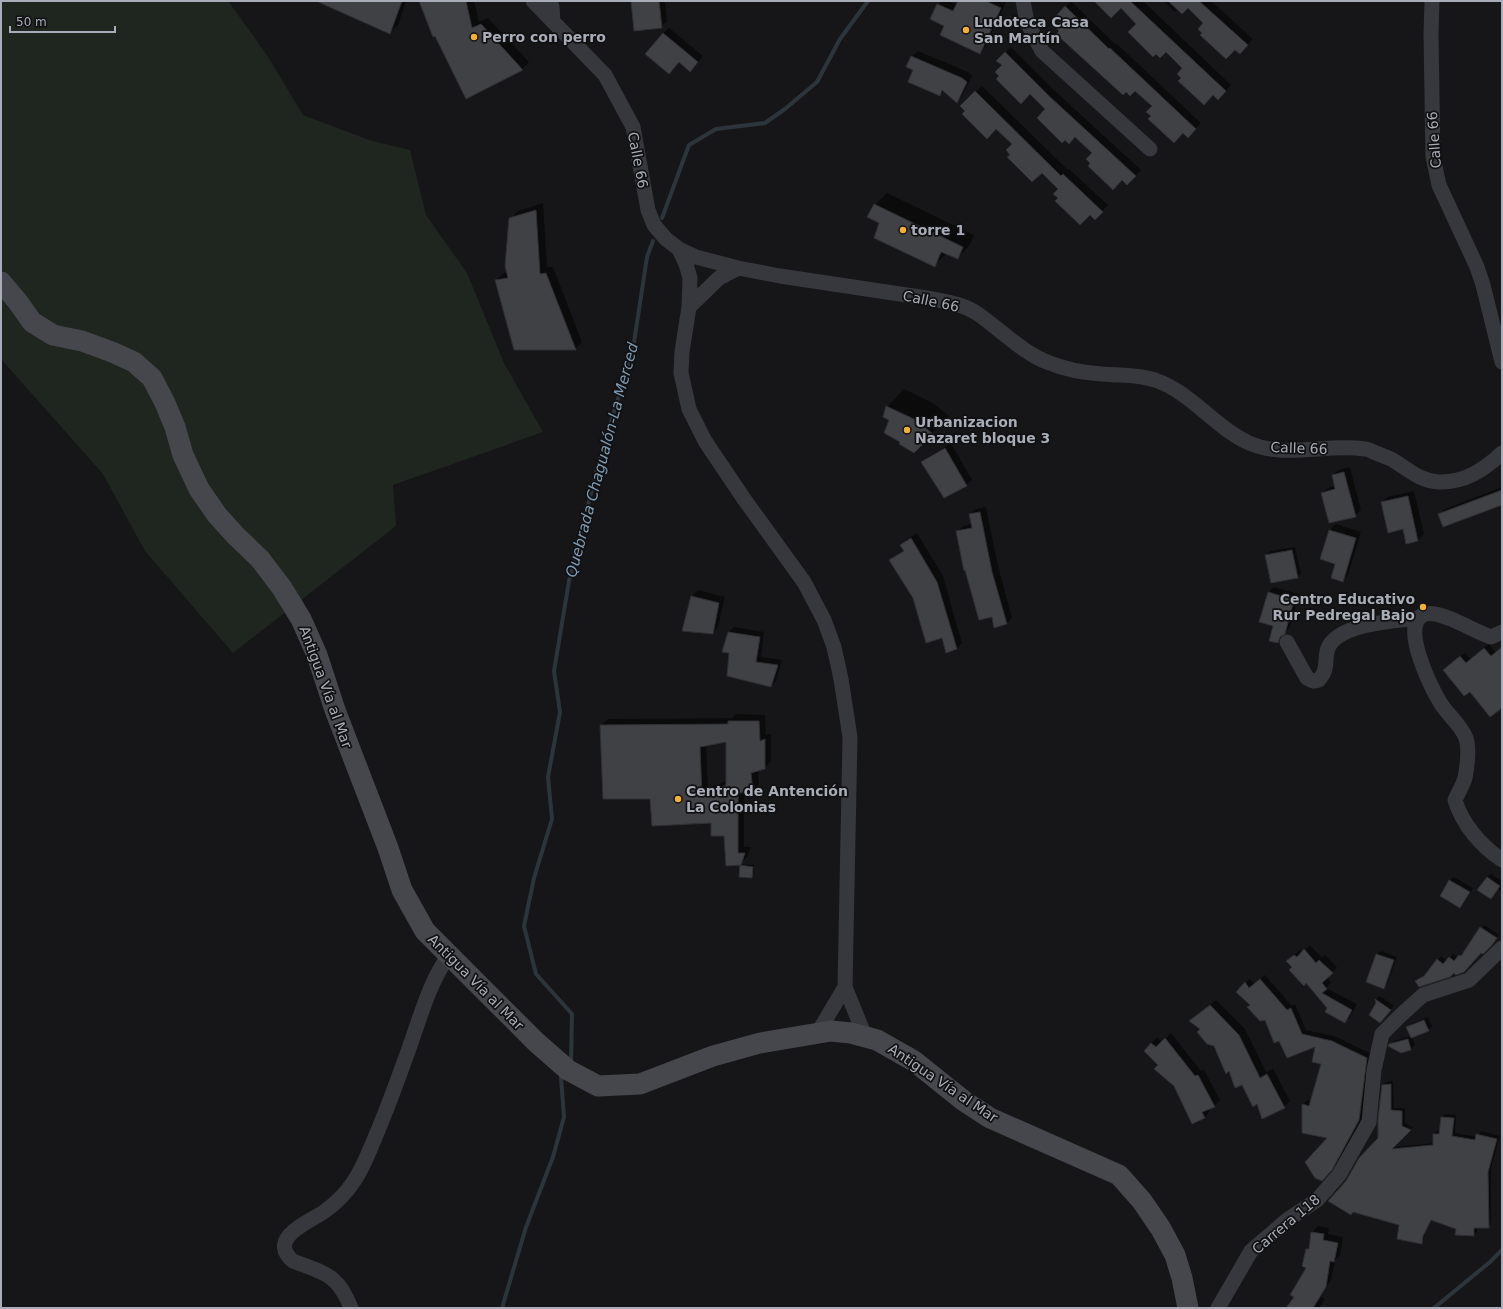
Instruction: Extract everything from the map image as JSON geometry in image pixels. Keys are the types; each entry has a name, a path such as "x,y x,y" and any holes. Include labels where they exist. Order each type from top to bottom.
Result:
{"main road":[{"name":"Antigua Vía al Mar","path":"1,282 32,322 53,335 82,341 134,362 152,378 170,415 184,455 199,489 217,515 260,559 282,588 301,620 317,655 335,710 388,848 402,890 425,931 536,1042 568,1070 598,1086 640,1084 713,1056 753,1045 831,1031 851,1033 883,1042 914,1061 964,1101 990,1118 1119,1175 1146,1207 1161,1229 1175,1255 1182,1278 1188,1308"}],"street":[{"name":"Calle 66","path":"533,1 605,75 633,127 648,210 654,225 666,239 679,249 696,257 738,268 780,276 933,299 956,304 973,311 1046,362 1084,372 1136,375 1157,381 1177,390 1221,426 1250,443 1273,449 1366,449 1390,459 1418,478 1439,482 1458,480 1477,473 1491,464 1502,453"},
{"path":"550,1 553,22"},
{"path":"1023,1 1027,22 1042,51 1150,149"},
{"name":"Calle 66","path":"1432,1 1431,34 1433,157 1439,185 1477,267 1483,285 1502,362"},
{"path":"679,249 686,264 690,278 689,307 682,352 681,373 689,409 709,447 744,499 804,582 824,620 834,647 841,679 850,737 845,987 865,1036"},
{"path":"689,307 719,278 738,268"},
{"path":"1287,642 1307,678 1313,681 1319,680 1325,672 1325,660 1328,647 1339,636 1350,629 1419,618 1427,614 1445,616 1480,634 1491,637 1502,632"},
{"path":"1419,618 1415,626 1414,637 1423,666 1441,704 1465,736 1468,748 1465,779 1455,800 1459,812 1468,827 1494,855 1502,860"},
{"name":"Carrera 118","path":"1218,1308 1251,1251 1287,1220 1317,1200 1339,1175 1369,1122 1374,1070 1382,1034 1423,995 1469,980 1502,948"},
{"path":"351,1308 340,1287 332,1278 322,1271 293,1261 290,1258 285,1249 287,1238 295,1230 324,1212 335,1203 350,1187 362,1169 389,1106 439,969 449,955"},
{"path":"817,1034 845,987"}],"shaded area":[{"path":"1,1 228,1 267,55 303,115 369,140 410,150 426,215 467,273 504,363 543,432 393,485 396,526 233,653 145,551 103,474 1,359"}],"building":[{"path":"316,1 402,1 390,34"},
{"path":"419,1 466,1 472,28 481,24 523,70 466,99 435,36 433,37"},
{"path":"631,1 659,1 662,28 634,31"},
{"name":"Ludoteca Casa San Martín","path":"958,1 986,1 1001,8 980,54 940,35 944,26 930,19 937,4 953,11"},
{"path":"1094,1 1130,1 1226,91 1218,100 1213,95 1204,105 1178,81 1181,78 1177,74 1182,68 1166,52 1160,58 1156,54 1153,57 1128,32 1136,24 1121,8 1111,18"},
{"path":"1168,1 1199,1 1248,45 1240,54 1235,50 1226,59 1200,35 1202,33 1198,29 1203,23 1188,8 1182,14"},
{"path":"1065,6 1109,49 1110,48 1196,129 1188,138 1183,133 1174,143 1148,119 1151,116 1146,112 1152,106 1135,91 1130,96 1126,92 1123,95 1056,34 1059,31 1055,27 1061,21 1056,16"},
{"path":"663,33 698,62 690,72 679,62 669,74 645,54"},
{"path":"1005,52 1049,96 1136,176 1127,185 1122,180 1113,190 1088,166 1090,163 1086,159 1092,153 1075,137 1069,144 1065,140 1062,143 1037,118 1045,109 1030,94 1021,104 996,79 999,76 995,72 1002,65 996,61"},
{"path":"911,56 962,78 967,82 957,103 942,90 940,96 908,82 913,70 906,67"},
{"path":"975,91 1061,176 1063,174 1103,212 1095,220 1090,215 1080,225 1055,201 1058,198 1053,194 1058,189 1042,173 1032,182 1007,157 1010,155 1006,150 1012,144 996,129 987,139 962,114 965,111 960,106"},
{"name":"torre 1","path":"874,204 963,247 958,259 941,252 935,267 874,238 879,223 867,217"},
{"path":"536,210 540,274 546,273 576,350 514,350 495,280 508,278 505,266 509,218"},
{"name":"Urbanizacion Nazaret bloque 3","path":"886,406 916,420 933,434 914,453 899,444 900,442 884,433 889,420 883,417"},
{"path":"945,448 967,486 944,498 921,462"},
{"path":"1344,472 1356,517 1329,523 1321,493 1335,489 1332,475"},
{"path":"1502,490 1502,505 1443,527 1438,514"},
{"path":"1408,496 1418,541 1406,544 1403,529 1388,533 1381,502"},
{"path":"980,512 992,572 1007,624 994,628 992,617 979,620 965,570 964,571 956,531 972,528 969,514"},
{"path":"1329,530 1356,538 1343,582 1331,578 1335,564 1320,559"},
{"path":"911,538 937,582 957,649 946,653 942,638 926,643 913,598 889,560 904,551 900,545"},
{"path":"1292,550 1298,578 1271,583 1265,555"},
{"path":"1268,592 1294,600 1285,634 1280,637 1278,643 1269,641 1273,626 1259,622"},
{"path":"691,596 719,603 713,634 682,631"},
{"path":"728,632 760,637 756,662 778,665 771,687 727,676 729,653 722,652"},
{"path":"1502,647 1502,708 1490,717 1470,692 1464,696 1443,670 1460,656 1466,663 1484,648 1491,656"},
{"path":"728,721 759,721 760,741 765,739 765,769 751,773 753,792 738,793 738,853 745,853 741,865 726,866 724,836 711,836 711,823 652,826 650,799 603,799 600,725 728,724","holes":["726,742 726,785 702,794 700,747"]},
{"path":"740,865 753,867 752,878 739,877"},
{"path":"1487,877 1500,886 1491,899 1477,890"},
{"path":"1449,880 1470,892 1460,908 1440,896"},
{"path":"1480,927 1497,938 1483,954 1481,953 1464,972 1456,975 1454,973 1450,977 1419,987 1415,981 1424,976 1437,959 1443,964 1449,957 1454,961 1459,955 1461,956"},
{"path":"1304,949 1316,963 1319,960 1333,973 1322,983 1327,989 1322,993 1352,1010 1345,1023 1325,1012 1327,1008 1306,983 1304,986 1289,970 1292,967 1286,961 1294,955 1297,957"},
{"path":"1376,954 1394,960 1384,989 1366,982"},
{"path":"1260,979 1287,1010 1291,1008 1302,1034 1332,1041 1367,1058 1359,1120 1332,1170 1322,1181 1315,1178 1305,1162 1327,1138 1302,1133 1302,1104 1309,1106 1321,1064 1312,1062 1315,1047 1287,1058 1279,1041 1274,1043 1265,1020 1260,1021 1247,1007 1250,1005 1236,992 1245,982 1249,988"},
{"path":"1375,999 1391,1010 1380,1023 1369,1015 1376,1003"},
{"path":"1210,1005 1239,1035 1260,1078 1267,1074 1285,1108 1262,1119 1257,1104 1253,1107 1242,1085 1235,1088 1229,1071 1226,1074 1214,1046 1207,1044 1197,1032 1200,1029 1189,1021"},
{"path":"1424,1020 1429,1031 1411,1038 1406,1027"},
{"path":"1165,1038 1195,1076 1198,1075 1215,1107 1202,1112 1205,1118 1192,1124 1174,1086 1154,1069 1158,1065 1144,1051 1151,1043 1156,1047"},
{"path":"1408,1039 1411,1050 1401,1053 1388,1046 1389,1044"},
{"path":"1391,1084 1391,1110 1402,1111 1402,1126 1411,1130 1392,1149 1433,1145 1433,1134 1439,1134 1441,1117 1454,1118 1452,1136 1475,1140 1476,1134 1497,1139 1488,1172 1489,1228 1474,1228 1474,1236 1455,1235 1456,1229 1431,1220 1423,1236 1422,1244 1397,1239 1399,1225 1353,1212 1351,1215 1328,1201 1346,1181 1359,1158 1378,1138 1378,1119 1382,1085"},
{"path":"1311,1232 1324,1234 1323,1240 1338,1243 1334,1262 1330,1261 1326,1287 1313,1308 1286,1308 1294,1297 1290,1295 1306,1268 1302,1266 1306,1249 1309,1249"}],"waterway":[{"name":"Quebrada Chagualón-La Merced","path":"662,218 689,145 716,129 765,123 785,109 817,82 840,39 868,1"},
{"name":"Quebrada Chagualón-La Merced","path":"571,1063 572,1014 536,974 524,926 534,878 552,819 548,777 560,712 554,671 569,581 598,465 633,349 647,257 653,241"},
{"name":"Quebrada Chagualón-La Merced","path":"502,1308 526,1227 553,1157 564,1117 561,1077"},
{"path":"1434,1308 1490,1262 1502,1250"}],"place":[{"name":"Ludoteca Casa San Martín","path":"966,30"},
{"name":"Perro con perro","path":"474,37"},
{"name":"torre 1","path":"903,230"},
{"name":"Urbanizacion Nazaret bloque 3","path":"907,430"},
{"name":"Centro Educativo Rur Pedregal Bajo","path":"1423,607"},
{"name":"Centro de Antención La Colonias","path":"678,799"}]}
